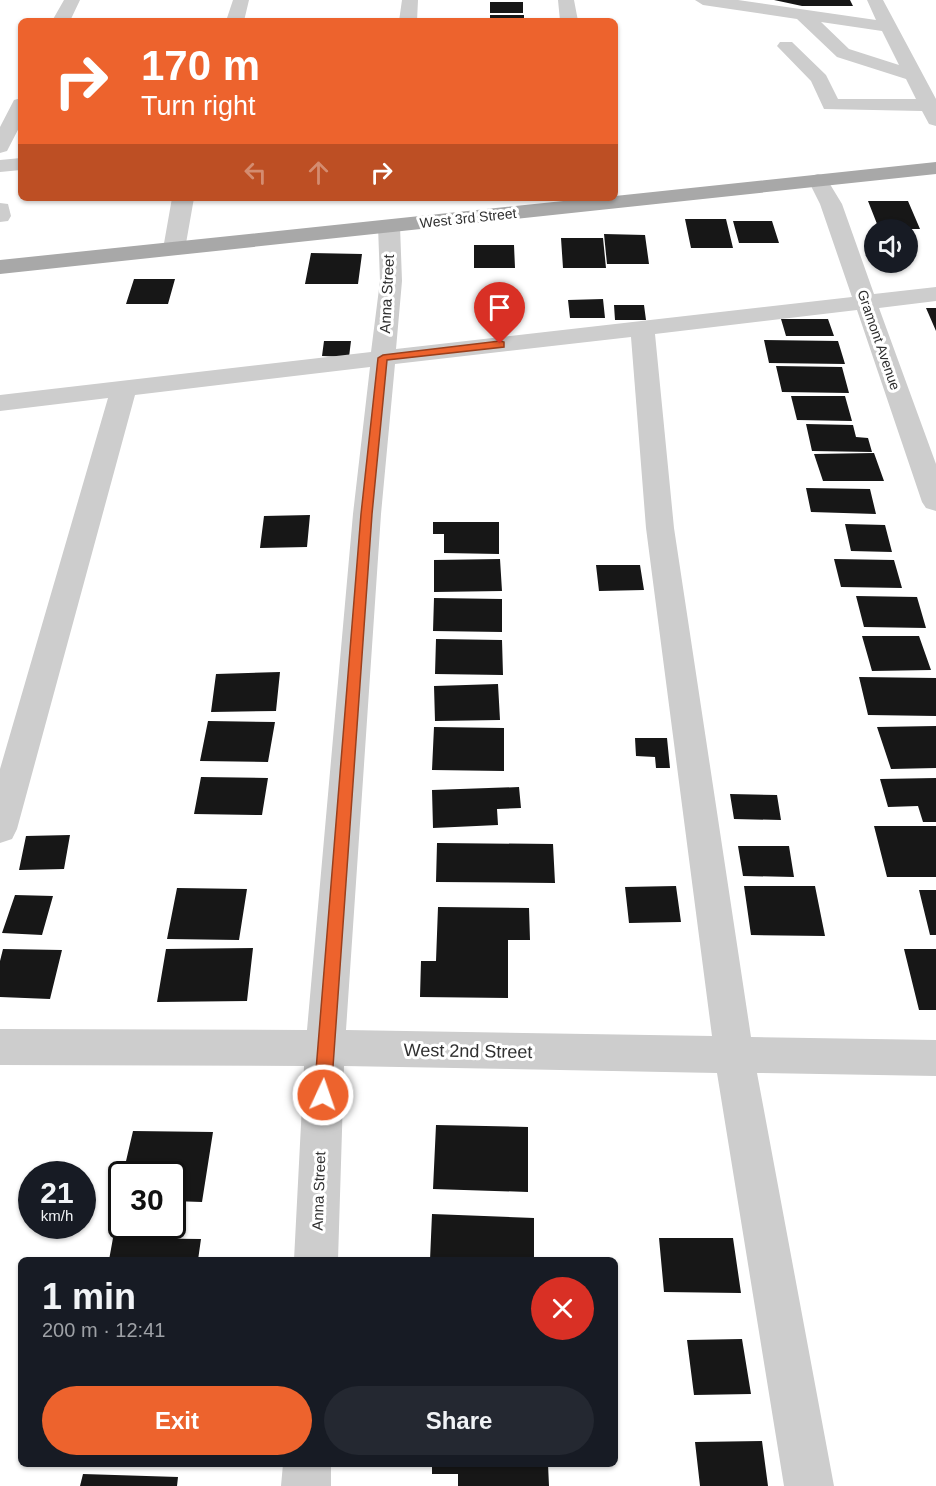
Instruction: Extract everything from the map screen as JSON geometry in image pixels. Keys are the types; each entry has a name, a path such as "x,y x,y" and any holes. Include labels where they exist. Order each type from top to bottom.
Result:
{"main road":[{"name":"West 3rd Street","path":"618,199 936,168"},
{"name":"West 3rd Street","path":"0,267 389,226 592,201"}],"street":[{"path":"63,18 72,0"},
{"path":"236,18 241,0"},
{"path":"408,18 411,0"},
{"path":"566,0 569,18"},
{"path":"703,0 890,27"},
{"path":"875,0 931,106"},
{"path":"802,14 843,53 913,75"},
{"path":"786,46 819,79 831,105 931,106"},
{"path":"0,147 18,110"},
{"path":"0,166 18,164"},
{"name":"Gramont Avenue","path":"818,180 831,204 936,502"},
{"path":"174,249 182,201"},
{"path":"0,209 0,216"},
{"name":"Anna Street","path":"316,1257 325,1048 367,514 391,281 389,226"},
{"path":"0,403 936,294"},
{"path":"642,328 660,528 734,1055 809,1486"},
{"path":"0,829 124,388"},
{"name":"West 2nd Street","path":"0,1047 325,1048 936,1058"},
{"path":"306,1486 307,1467"}],"building":[{"path":"774,0 850,0 853,6 802,6"},
{"path":"490,2 523,2 523,13 490,13"},
{"path":"490,15 524,15 524,18 490,18"},
{"path":"868,201 908,201 916,219 875,219"},
{"path":"685,219 726,219 733,248 691,248"},
{"path":"733,221 772,221 779,243 739,243"},
{"path":"604,234 645,235 649,264 607,264"},
{"path":"561,238 603,238 606,268 563,268"},
{"path":"474,245 514,245 515,268 474,268"},
{"path":"311,253 362,254 358,284 305,284"},
{"path":"134,279 175,279 168,304 126,304"},
{"path":"603,299 605,318 570,318 568,300"},
{"path":"614,305 644,305 646,320 615,320"},
{"path":"926,308 936,308 936,331"},
{"path":"781,319 828,319 834,336 786,336"},
{"path":"764,340 838,341 845,364 769,363"},
{"path":"324,341 351,341 349,357 322,356"},
{"path":"776,366 842,367 849,393 782,392"},
{"path":"791,396 845,396 852,421 797,420"},
{"path":"806,424 853,425 856,437 868,438 872,452 812,451"},
{"path":"874,453 884,481 823,481 814,454"},
{"path":"806,488 870,489 876,514 811,512"},
{"path":"310,515 307,547 260,548 264,516"},
{"path":"433,522 499,522 499,554 444,553 444,534 433,534"},
{"path":"845,524 885,525 892,552 851,551"},
{"path":"500,559 502,591 434,592 434,560"},
{"path":"834,559 894,560 902,588 841,587"},
{"path":"596,565 640,565 644,590 599,591"},
{"path":"856,596 917,597 926,628 864,627"},
{"path":"434,598 502,599 502,632 433,631"},
{"path":"862,636 919,636 931,670 872,671"},
{"path":"436,639 502,640 503,675 435,674"},
{"path":"280,672 276,711 211,712 216,674"},
{"path":"859,677 936,678 936,716 868,715"},
{"path":"498,684 500,720 435,721 434,686"},
{"path":"208,721 275,722 268,762 200,761"},
{"path":"936,726 936,768 891,769 877,727"},
{"path":"434,727 504,728 504,771 432,770"},
{"path":"635,738 667,738 670,768 656,768 655,757 636,756"},
{"path":"201,777 268,778 262,815 194,814"},
{"path":"936,778 936,822 923,822 918,806 888,807 880,779"},
{"path":"519,787 521,808 497,809 498,825 433,828 432,790"},
{"path":"730,794 777,795 781,820 734,819"},
{"path":"874,826 936,826 936,877 887,877"},
{"path":"70,835 64,869 19,870 26,836"},
{"path":"437,843 553,844 555,883 436,882"},
{"path":"738,846 789,846 794,877 743,876"},
{"path":"676,886 681,922 629,923 625,887"},
{"path":"744,886 815,886 825,936 751,935"},
{"path":"177,888 247,889 239,940 167,939"},
{"path":"919,890 936,890 936,935 930,935"},
{"path":"15,895 53,896 42,935 2,933"},
{"path":"438,907 529,908 530,940 508,940 508,998 420,997 421,961 436,961"},
{"path":"253,948 247,1001 157,1002 166,949"},
{"path":"3,949 62,950 50,999 0,997 0,961"},
{"path":"904,949 936,949 936,1010 919,1010"},
{"path":"436,1125 528,1127 528,1192 433,1189"},
{"path":"133,1131 213,1132 202,1202 186,1201 186,1161 126,1161"},
{"path":"432,1214 534,1218 534,1257 430,1257"},
{"path":"659,1238 733,1238 741,1293 664,1292"},
{"path":"113,1239 201,1239 198,1257 110,1257"},
{"path":"742,1339 751,1394 694,1395 687,1340"},
{"path":"762,1441 768,1486 700,1486 695,1442"},
{"path":"432,1467 548,1467 549,1486 458,1486 458,1474 432,1474"},
{"path":"83,1474 178,1477 177,1486 80,1486"}],"route":[{"path":"323,1095 367,514 383,358 500,344"}]}
